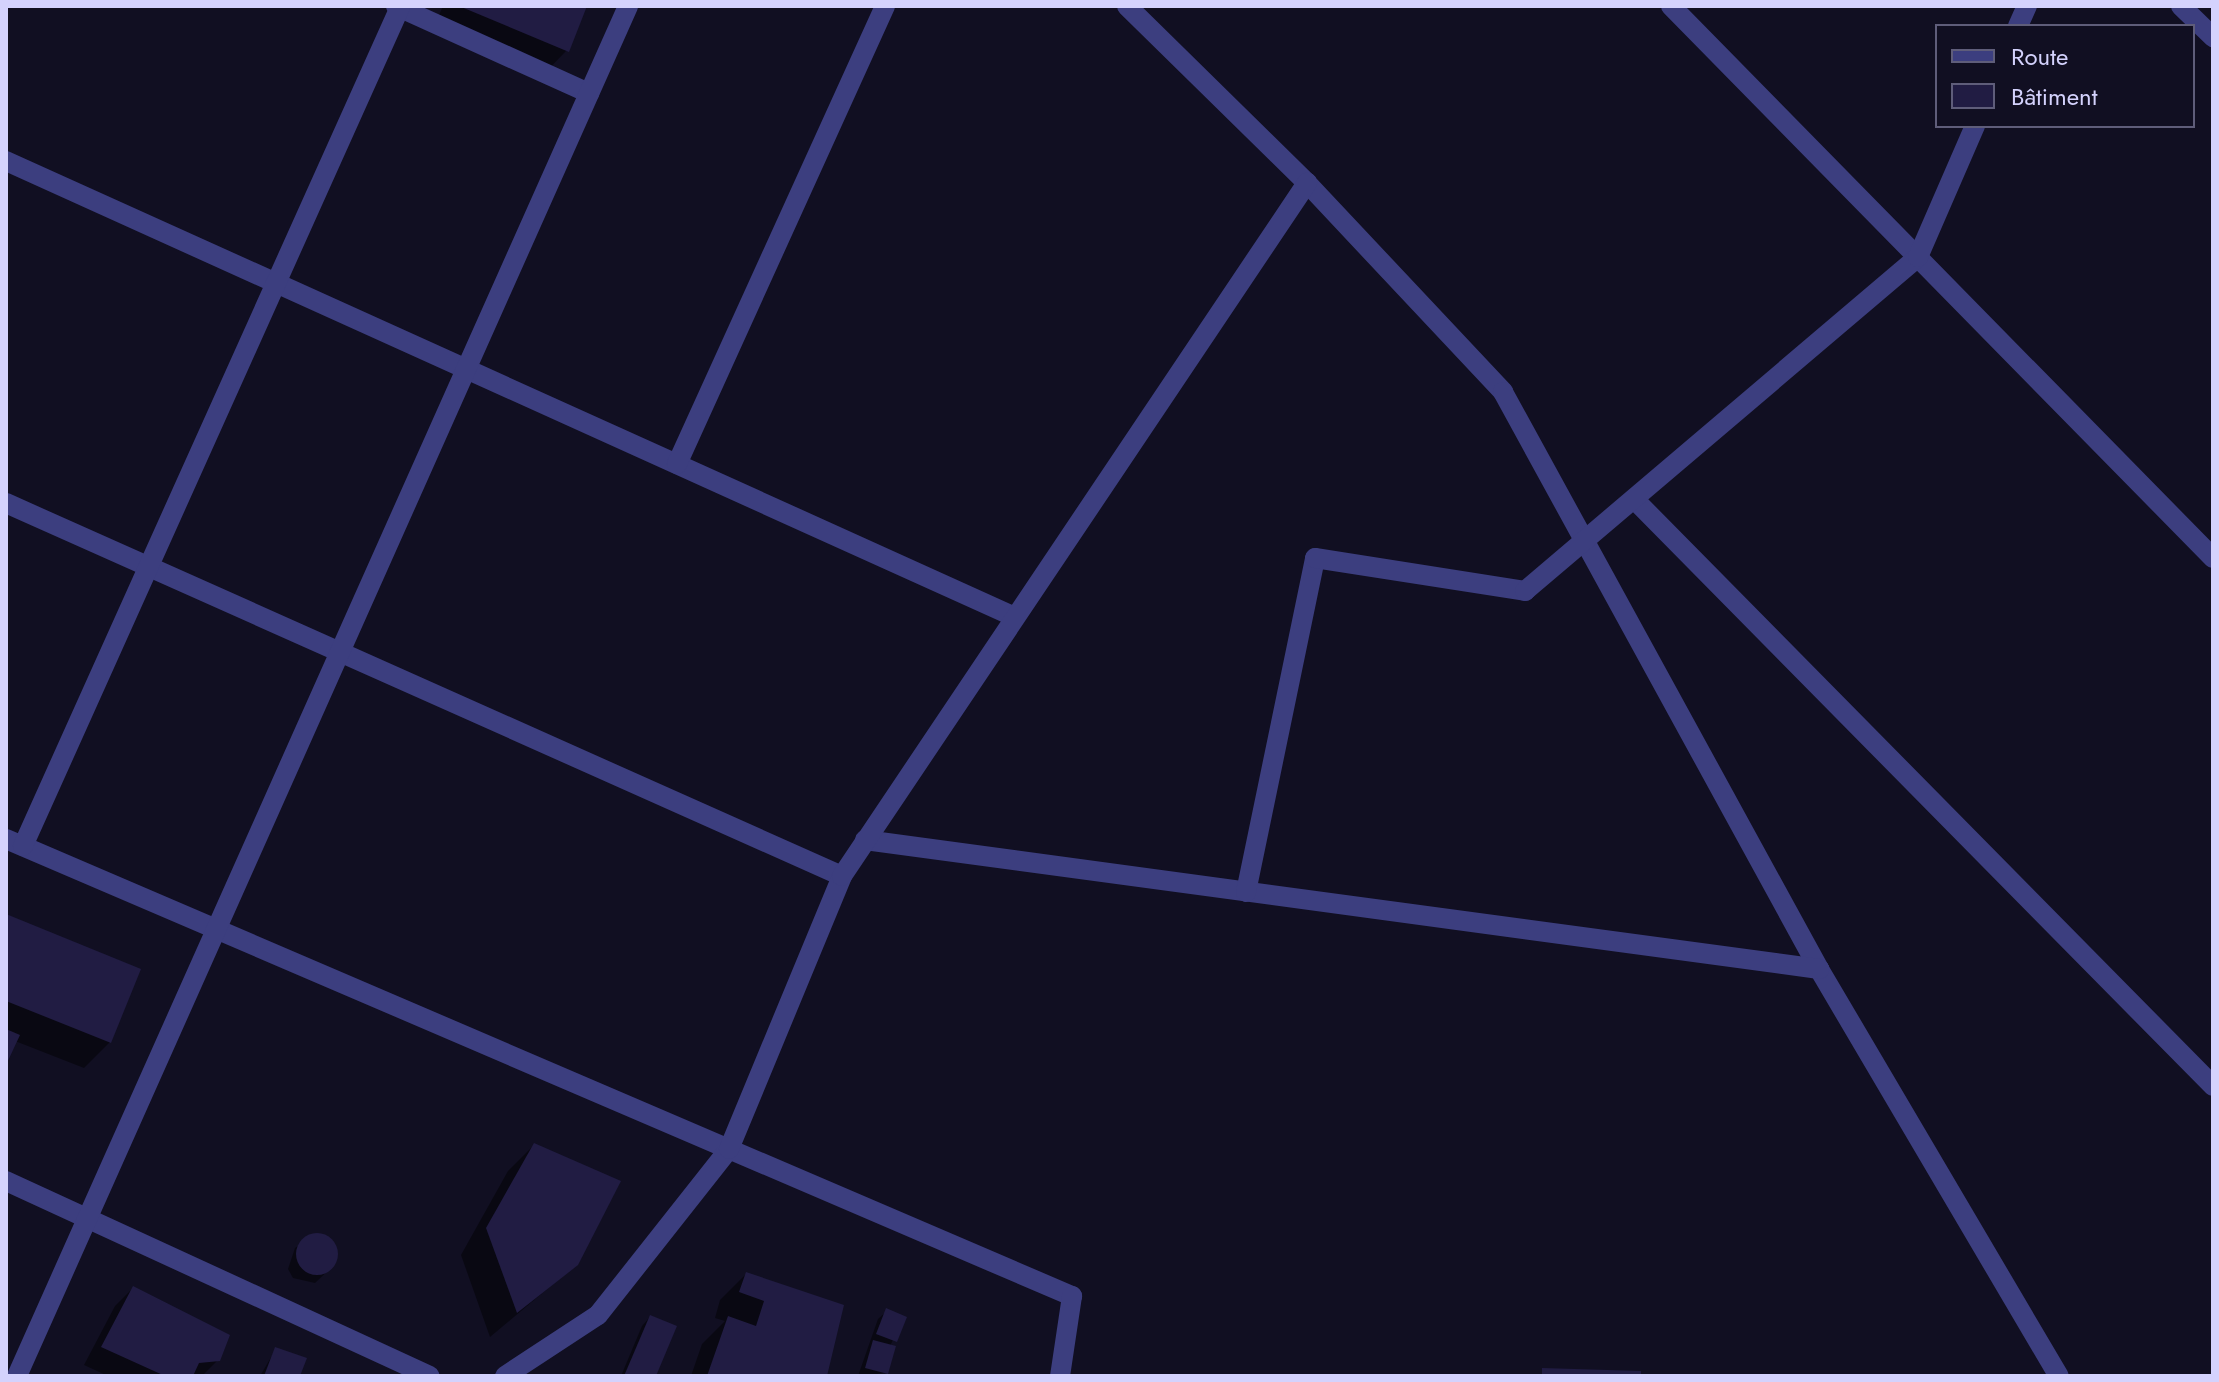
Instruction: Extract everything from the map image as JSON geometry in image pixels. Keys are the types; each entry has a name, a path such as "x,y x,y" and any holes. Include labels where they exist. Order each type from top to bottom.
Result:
{"street":[{"path":"17,1376 628,6"},
{"path":"677,464 885,6"},
{"path":"1671,6 2213,558"},
{"path":"2181,6 2213,37"},
{"path":"589,93 398,7 149,567 14,842 1072,1296 1060,1376"},
{"path":"1137,9 1307,183 1503,392 1819,969 2059,1376"},
{"path":"1246,892 1315,558 1525,591 1918,257 1974,128"},
{"path":"6,161 1015,617"},
{"path":"505,1376 598,1315 729,1149 842,876 1307,183"},
{"path":"1634,499 2213,1086"},
{"path":"6,503 842,876"},
{"path":"865,840 1819,969"},
{"path":"6,1181 88,1216 429,1376"}],"building":[{"path":"459,6 587,6 569,52"},
{"path":"6,914 141,969 111,1043 6,1001"},
{"path":"6,1029 20,1035 6,1065"},
{"path":"534,1143 621,1181 578,1265 517,1313 486,1228"},
{"path":"317,1233 332,1239 338,1254 332,1269 317,1275 302,1269 296,1254 302,1239"},
{"path":"746,1272 844,1305 827,1376 707,1376 728,1316 756,1326 764,1301 739,1292"},
{"path":"133,1286 230,1335 220,1361 199,1363 193,1376 165,1376 101,1347"},
{"path":"886,1308 907,1317 897,1342 876,1334"},
{"path":"650,1315 677,1326 656,1376 624,1376"},
{"path":"873,1340 896,1346 888,1374 865,1368"},
{"path":"275,1347 307,1358 300,1376 264,1376"},
{"path":"1542,1368 1641,1371 1641,1376 1542,1376"}]}
